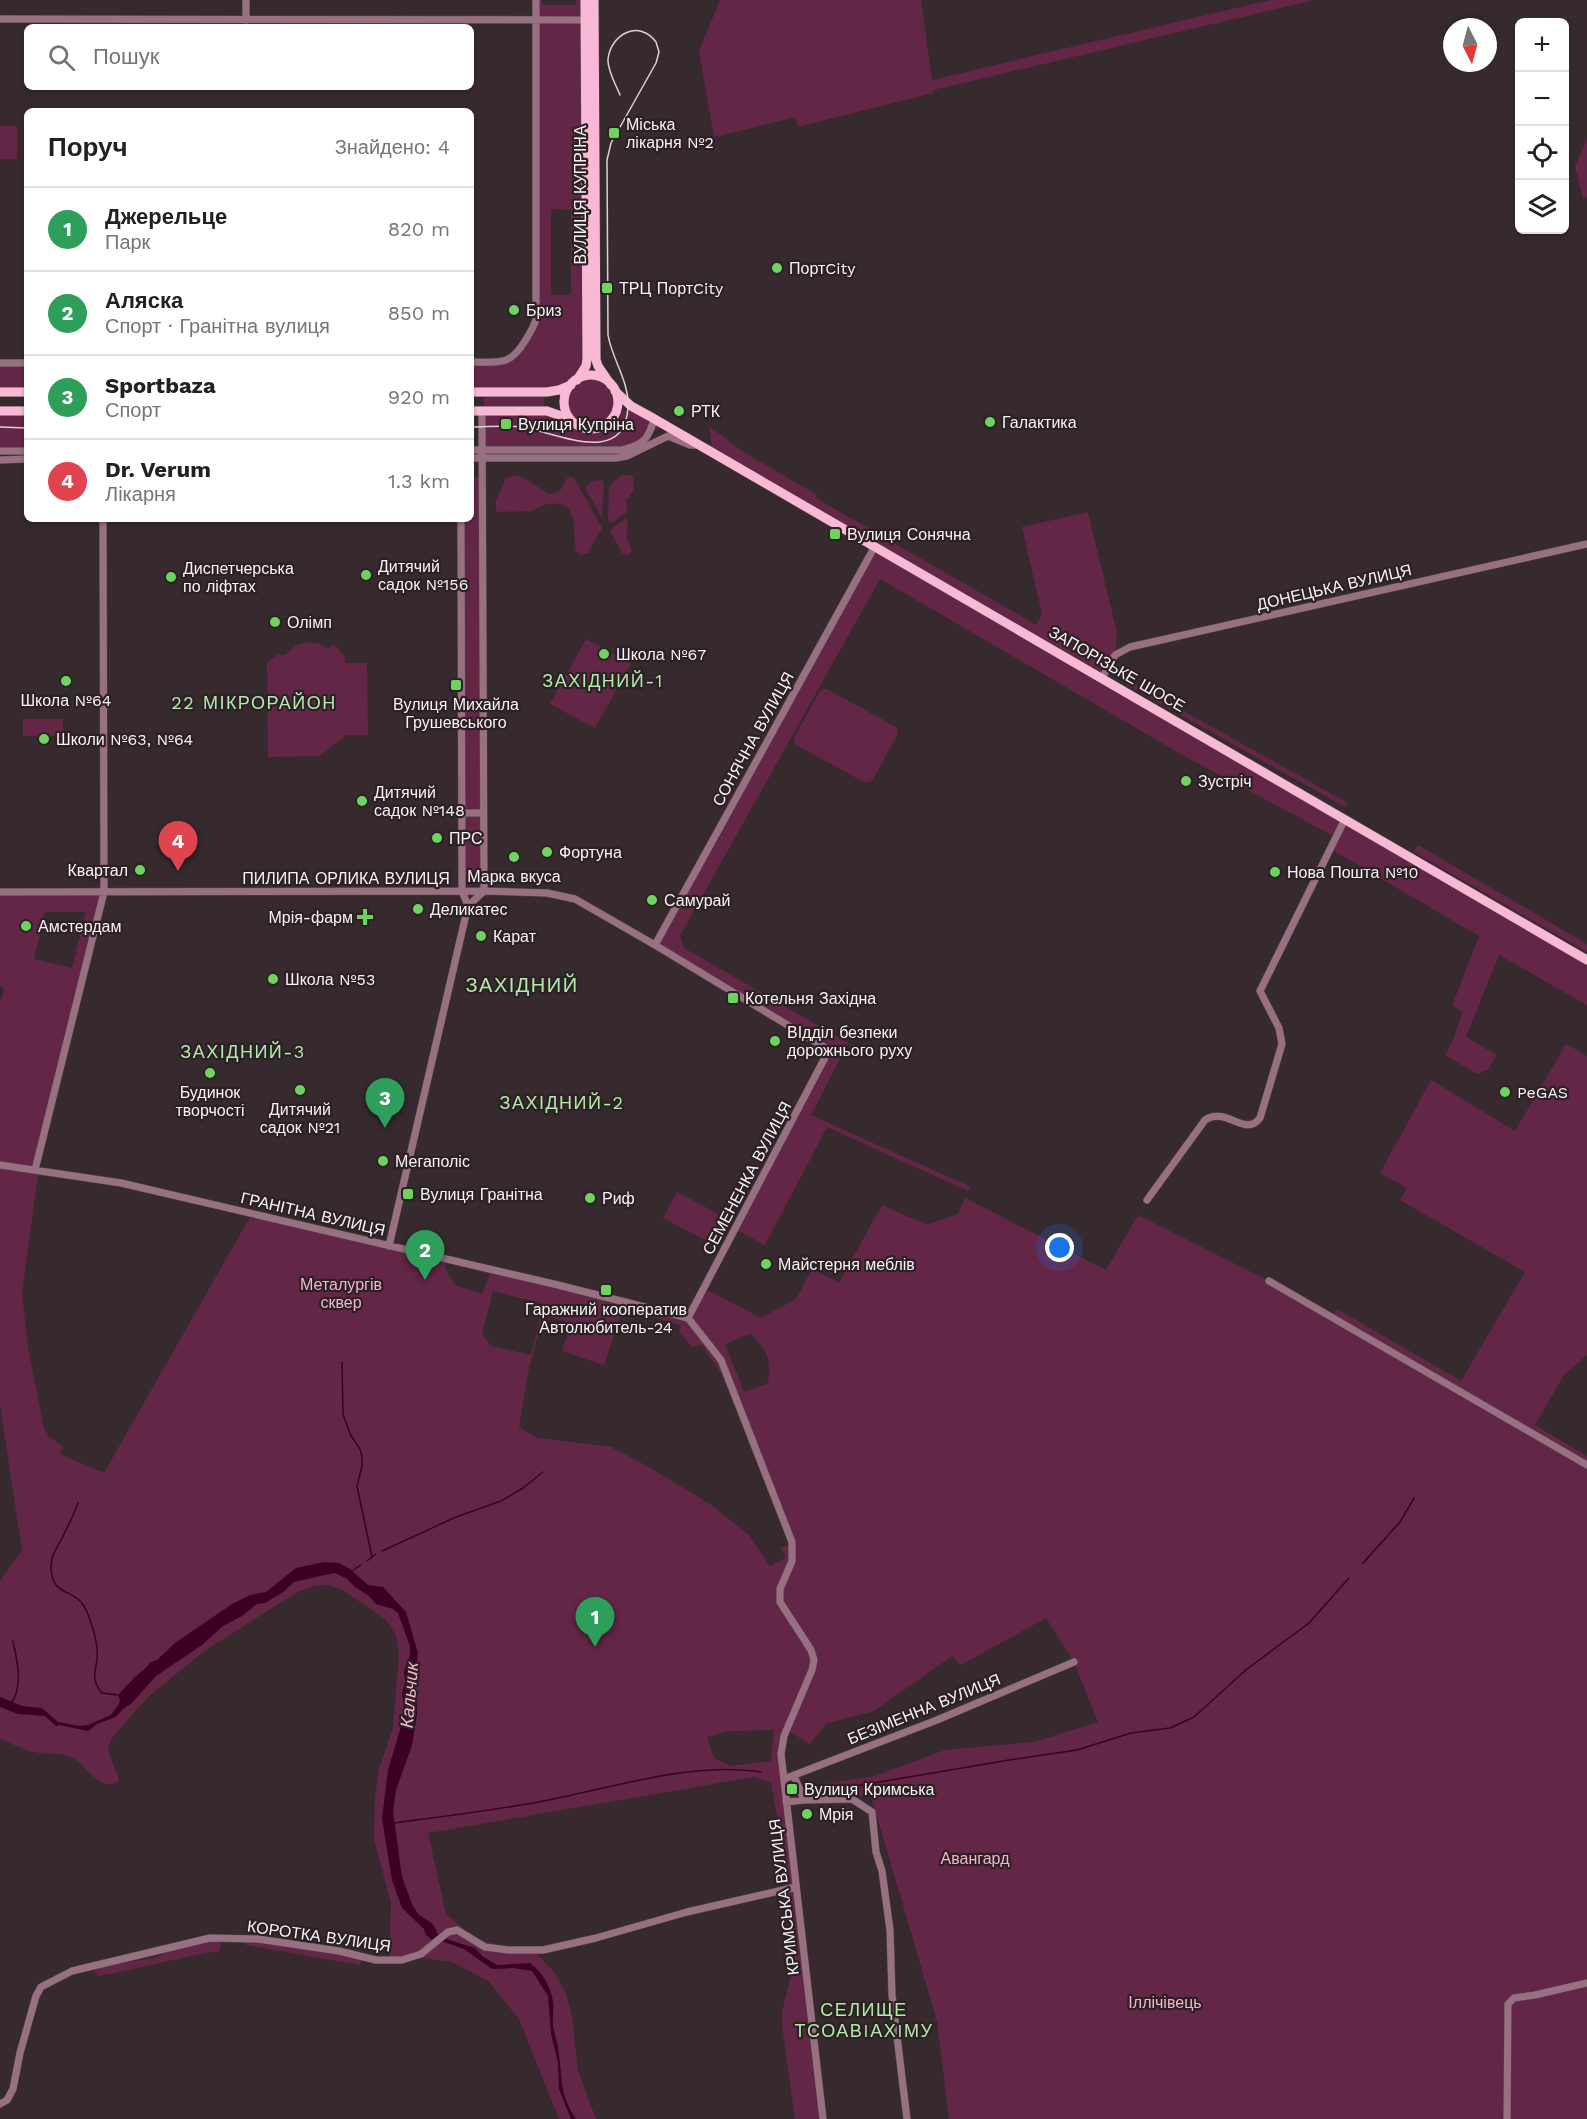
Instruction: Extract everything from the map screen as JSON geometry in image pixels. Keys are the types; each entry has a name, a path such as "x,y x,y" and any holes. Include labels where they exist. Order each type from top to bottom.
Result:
{"main road":[{"name":"ВУЛИЦЯ КУПРІНА","path":"585,0 590,20 596,360 613,388"},
{"name":"ВУЛИЦЯ КУПРІНА","path":"574,382 586,366 587,359 590,20 594,0"},
{"path":"474,392 551,392 586,376 595,376 604,379 613,388 618,403 615,414"},
{"path":"570,419 564,403 565,394 574,382"},
{"name":"ЗАПОРІЗЬКЕ ШОСЕ","path":"613,388 631,406 1587,960"},
{"path":"0,392 24,392"},
{"path":"482,392 482,411"},
{"path":"474,411 547,411 570,419 580,427 594,429 607,423 620,408 631,406"},
{"path":"0,411 24,411"}],"street":[{"path":"246,0 246,20"},
{"path":"474,362 511,359 522,345 536,319 536,0"},
{"path":"0,19 590,20"},
{"path":"0,363 24,363"},
{"path":"389,1246 468,906 484,891 482,411"},
{"path":"474,457 482,454 622,450 639,445 647,439 654,419"},
{"path":"474,451 482,454 616,458 627,456 668,436 690,446 700,445"},
{"path":"8,459 4,451 24,451"},
{"path":"0,460 24,459"},
{"path":"35,1170 104,892 103,522"},
{"path":"461,522 462,891 468,906"},
{"name":"ДОНЕЦЬКА ВУЛИЦЯ","path":"1102,678 1115,655 1130,647 1587,544"},
{"name":"СОНЯЧНА ВУЛИЦЯ","path":"655,945 875,546"},
{"path":"462,813 483,813"},
{"path":"1147,1200 1205,1120 1214,1116 1224,1116 1249,1125 1260,1118 1282,1044 1279,1029 1260,991 1345,819"},
{"name":"ПИЛИПА ОРЛИКА ВУЛИЦЯ","path":"0,892 484,891 547,892 563,895 580,902 655,945 829,1050"},
{"name":"СЕМЕНЕНКА ВУЛИЦЯ","path":"688,1318 829,1050"},
{"name":"ГРАНІТНА ВУЛИЦЯ","path":"0,1165 121,1183 688,1318"},
{"path":"1269,1281 1587,1465"},
{"name":"КРИМСЬКА ВУЛИЦЯ","path":"688,1318 722,1360 792,1542 792,1561 780,1589 780,1602 812,1650 814,1660 782,1742 781,1754 823,2119"},
{"name":"БЕЗІМЕННА ВУЛИЦЯ","path":"784,1779 937,1720 1074,1662"},
{"path":"794,1776 804,1800"},
{"path":"786,1802 852,1799 872,1812 876,1852 882,1871 890,1930 892,1995 907,2119"},
{"name":"КОРОТКА ВУЛИЦЯ","path":"0,2104 7,2100 13,2090 20,2053 36,1996 41,1987 72,1971 210,1938 258,1939 389,1961 416,1957 451,1930 458,1930 467,1934 479,1945 496,1950 543,1950 596,1938 687,1912 796,1887"},
{"path":"1507,2119 1508,2004 1514,1998 1587,1983"}],"green space":[{"path":"538,0 542,0 542,5 576,5 576,0 582,0 582,16 538,17"},
{"path":"720,0 921,0 932,80 1270,0 1314,0 933,90 933,93 798,127 795,117 714,137 699,51"},
{"path":"538,23 582,23 582,365 576,375 553,388 474,389 474,364 504,363 517,356 535,328","holes":["551,209 571,210 571,295 551,295"]},
{"path":"0,126 17,126 17,159 0,159"},
{"path":"1587,139 1587,197 1583,199 1575,166"},
{"path":"0,366 24,366 24,389 0,389"},
{"path":"591,379 607,386 614,402 607,418 591,425 575,418 568,402 575,386"},
{"path":"484,394 544,394 544,408 484,408"},
{"path":"623,411 632,411 661,427 626,447 484,448 484,414 546,414 586,432 594,433 610,425"},
{"path":"0,414 24,414 24,448 0,448"},
{"path":"709,426 742,451 817,495 816,498 1036,625 1042,614 1022,527 1088,512 1117,633 1115,655 1104,674 712,448"},
{"path":"514,475 523,477 548,494 560,490 569,476 574,478 602,528 588,553 581,555 576,552 573,518 569,509 564,505 552,503 531,511 497,512 496,501 505,480"},
{"path":"622,475 633,477 634,491 626,500 627,512 610,522 608,518 609,486"},
{"path":"474,477 480,477 481,811 464,811 463,522 474,522"},
{"path":"601,480 604,483 602,518 585,488 593,481"},
{"path":"625,519 628,523 626,537 632,551 628,555 622,553 610,531"},
{"path":"876,551 1587,964 1587,1005 1499,955 1466,1037 1497,1055 1488,1070 1477,1074 1445,1055 1463,1011 1452,1006 1479,936 1334,851 1339,839 1186,757 880,579 680,936 684,948 848,1043 811,1115 971,1187 968,1191 827,1127 765,1245 737,1230 832,1049 658,944"},
{"path":"586,639 631,664 595,728 550,704"},
{"path":"307,642 320,644 327,649 334,644 345,657 345,663 367,663 368,735 346,735 320,756 268,757 267,663 277,655 285,655 295,646"},
{"path":"1130,681 1348,803 1345,807 1127,685"},
{"path":"823,689 827,689 896,727 898,734 872,781 866,783 796,745 794,738"},
{"path":"23,719 63,719 63,736 23,736"},
{"path":"464,816 481,816 481,871 465,871"},
{"path":"1418,845 1587,944 1587,952 1414,852"},
{"path":"0,895 102,895 33,1167 0,1162 0,1003 4,989 0,986","holes":["45,912 86,912 72,968 34,959"]},
{"path":"1566,1044 1587,1056 1587,1355 1564,1375 1535,1425 1587,1456 1587,2119 949,2119 937,2021 871,1796 824,1795 823,1784 875,1776 945,1750 1034,1742 1098,1722 1074,1662 1046,1618 961,1665 952,1656 874,1711 827,1723 810,1744 787,1730 782,1742 823,2119 795,2119 782,2025 782,2012 790,1979 790,1936 780,1833 771,1782 754,1777 428,1833 446,1914 484,1944 532,1949 554,1972 565,1991 572,2016 578,2071 596,2119 559,2119 519,2019 488,1981 452,1962 416,1957 389,1961 391,1904 374,1839 375,1796 379,1770 393,1728 399,1654 396,1635 386,1620 343,1590 327,1585 313,1586 294,1594 203,1652 148,1697 111,1739 108,1750 119,1779 118,1782 106,1784 100,1781 67,1755 35,1752 0,1739 0,1581 22,1550 0,1405 0,1165 121,1183 688,1318 706,1289 761,1318 796,1299 812,1269 839,1283 882,1205 927,1225 958,1214 965,1198 1106,1270 1138,1215 1269,1281 1333,1317 1337,1309 1461,1381 1525,1272 1400,1200 1407,1188 1380,1173 1431,1080 1515,1131","holes":["38,1175 120,1186 250,1217 104,1473 60,1454 63,1446 49,1437 44,1428 28,1348 22,1293","446,1263 490,1274 482,1294 455,1285 444,1267","493,1291 544,1304 531,1355 491,1346 482,1334","623,1309 681,1325 679,1332 692,1347 702,1345 722,1375 789,1544 781,1548 786,1558 770,1566 749,1535 710,1504 611,1447 538,1438 519,1427 528,1373 543,1315 571,1323 562,1351 604,1365","750,1334 756,1339 761,1344 769,1362 768,1383 744,1392 725,1344","774,1730 771,1761 730,1766 714,1758 707,1737 729,1731"]},
{"path":"677,1192 722,1216 709,1242 663,1218"},
{"path":"247,1938 364,1957 360,1965 246,1945"},
{"path":"200,1941 219,1941 221,1945 219,1951 98,1976 93,1968 154,1958 181,1946"}],"water":[{"name":"Кальчик","path":"324,1562 339,1563 350,1569 368,1585 383,1587 406,1612 418,1653 413,1691 417,1715 412,1745 396,1790 393,1811 402,1877 412,1904 418,1914 433,1924 439,1936 437,1939 431,1939 426,1935 424,1929 402,1908 392,1880 382,1819 388,1770 405,1713 402,1694 410,1646 398,1613 393,1609 376,1604 346,1578 334,1573 294,1582 283,1592 265,1603 257,1604 242,1616 223,1626 202,1645 156,1676 116,1717 97,1724 88,1731 56,1726 45,1716 18,1714 0,1707 0,1697 22,1706 42,1708 58,1722 80,1726 111,1715 119,1704 118,1695 149,1663 157,1660 175,1643 232,1604 250,1595 266,1592 296,1568"},
{"path":"443,1938 475,1948 482,1956 497,1965 530,1963 542,1975 552,1996 553,2025 558,2045 562,2085 566,2101 576,2119 571,2119 559,2089 558,2063 551,2034 548,1996 532,1971 513,1968 492,1969 464,1949 444,1942"}],"waterway":[{"path":"342,1362 343,1414 362,1457 357,1486 372,1557"},
{"path":"382,1551 456,1517 501,1501 523,1488 543,1472"},
{"path":"1363,1563 1400,1522 1414,1498"},
{"path":"78,1503 52,1557 52,1575 58,1587 77,1598 86,1609 97,1645 96,1684 102,1693 117,1695"},
{"path":"367,1561 376,1554"},
{"path":"352,1571 361,1565"},
{"path":"808,1788 818,1790 856,1786 1077,1750 1131,1733 1170,1728 1194,1717 1247,1669 1309,1623 1349,1578"},
{"path":"12,1702 18,1680 13,1641"},
{"path":"395,1823 530,1804 682,1773 709,1770 761,1772"}],"tram line":[{"path":"474,427 522,427 587,442 603,441 616,436 624,425 628,397 608,335 607,160 611,143 656,63 659,52 656,42 642,31 627,32 614,43 610,50 609,68 620,95"},
{"path":"0,427 24,428"}],"place":[{"name":"Міська лікарня №2","path":"614,133"},
{"name":"ПортCity","path":"777,268"},
{"name":"ТРЦ ПортCity","path":"607,288"},
{"name":"Бриз","path":"514,310"},
{"name":"РТК","path":"679,411"},
{"name":"Галактика","path":"990,422"},
{"name":"Вулиця Купріна","path":"506,424"},
{"name":"Вулиця Сонячна","path":"835,534"},
{"name":"Дитячий садок №156","path":"366,575"},
{"name":"Диспетчерська по ліфтах","path":"171,577"},
{"name":"Олімп","path":"275,622"},
{"name":"Школа №67","path":"604,654"},
{"name":"Школа №64","path":"66,681"},
{"name":"Вулиця Михайла Грушевського","path":"456,685"},
{"name":"Школи №63, №64","path":"44,739"},
{"name":"Зустріч","path":"1186,781"},
{"name":"Дитячий садок №148","path":"362,801"},
{"name":"ПРС","path":"437,838"},
{"name":"Фортуна","path":"547,852"},
{"name":"Марка вкуса","path":"514,857"},
{"name":"Квартал","path":"140,870"},
{"name":"Dr. Verum","path":"178,871"},
{"name":"Нова Пошта №10","path":"1275,872"},
{"name":"Самурай","path":"652,900"},
{"name":"Деликатес","path":"418,909"},
{"name":"Мрія-фарм","path":"365,917"},
{"name":"Амстердам","path":"26,926"},
{"name":"Карат","path":"481,936"},
{"name":"Школа №53","path":"273,979"},
{"name":"Котельня Західна","path":"733,998"},
{"name":"ВІдділ безпеки дорожнього руху","path":"775,1041"},
{"name":"Будинок творчості","path":"210,1073"},
{"name":"Дитячий садок №21","path":"300,1090"},
{"name":"PeGAS","path":"1505,1092"},
{"name":"Sportbaza","path":"385,1128"},
{"name":"Мегаполіс","path":"383,1161"},
{"name":"Вулиця Гранітна","path":"408,1194"},
{"name":"Риф","path":"590,1198"},
{"name":"Майстерня меблів","path":"766,1264"},
{"name":"Аляска","path":"425,1280"},
{"name":"Гаражний кооператив Автолюбитель-24","path":"606,1290"},
{"name":"Джерельце","path":"595,1647"},
{"name":"Вулиця Кримська","path":"792,1789"},
{"name":"Мрія","path":"807,1814"}],"district":[{"name":"ЗАХІДНИЙ-1","path":"603,680"},
{"name":"22 МІКРОРАЙОН","path":"254,702"},
{"name":"ЗАХІДНИЙ","path":"522,985"},
{"name":"ЗАХІДНИЙ-3","path":"243,1051"},
{"name":"ЗАХІДНИЙ-2","path":"562,1102"},
{"name":"СЕЛИЩЕ ТСОАВIАХIМУ","path":"864,2019"}],"park label":[{"name":"Металургів сквер","path":"341,1293"},
{"name":"Авангард","path":"975,1858"},
{"name":"Іллічівець","path":"1165,2002"}]}
